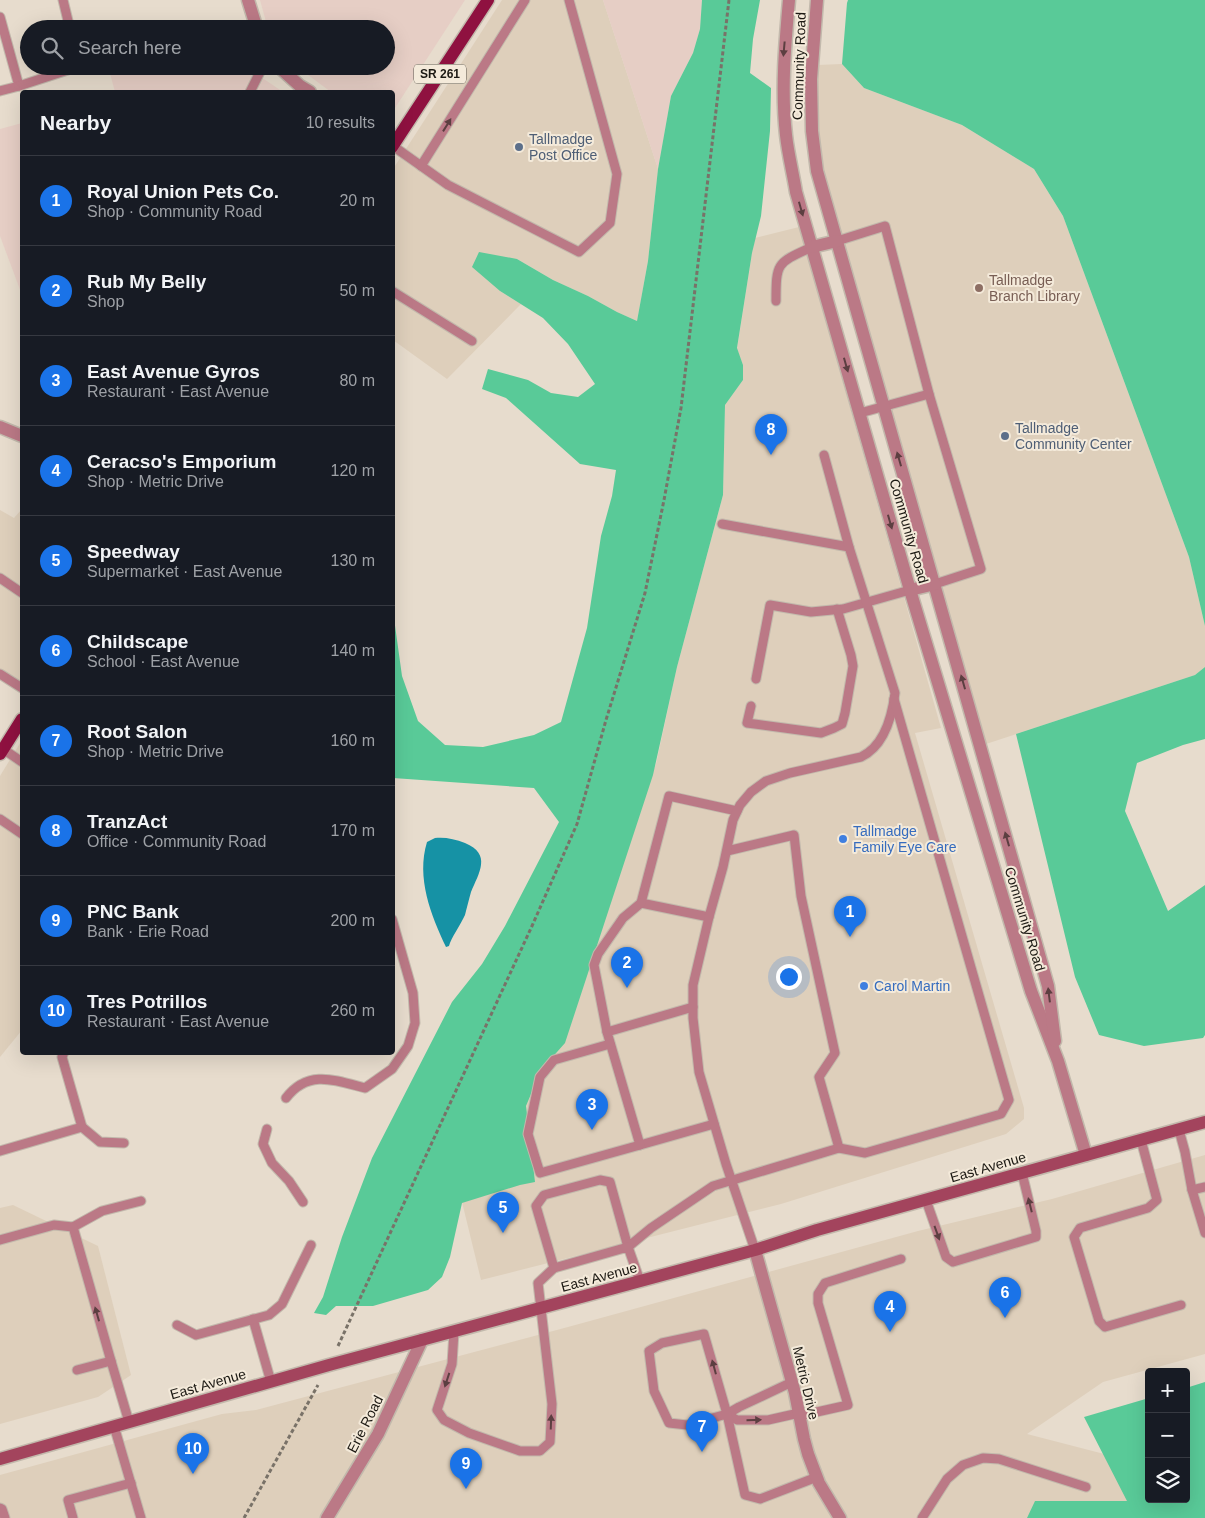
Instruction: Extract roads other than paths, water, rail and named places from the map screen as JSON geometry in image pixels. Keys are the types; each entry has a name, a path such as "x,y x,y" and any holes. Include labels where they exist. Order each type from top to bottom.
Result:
{"main road":[{"name":"SR 261","path":"395,143 488,0"},
{"path":"1,751 20,722"},
{"name":"East Avenue","path":"0,1459 422,1340 755,1250 1205,1122"}],"street":[{"path":"248,0 254,20"},
{"name":"Community Road","path":"789,0 783,96 786,136 796,192 910,590 1031,991 1058,1061 1086,1155"},
{"name":"Community Road","path":"818,0 811,79 812,131 817,171 1048,986 1058,1061"},
{"path":"288,75 307,90"},
{"path":"812,248 837,241"},
{"path":"0,427 20,435"},
{"path":"910,590 935,584"},
{"name":"Metric Drive","path":"755,1250 792,1382 804,1439 817,1477 840,1518"},
{"name":"Erie Road","path":"327,1518 378,1434 422,1340"}],"lane":[{"path":"63,0 68,20"},
{"path":"421,166 525,0"},
{"path":"395,147 448,185 579,252 610,223 617,174 569,0"},
{"path":"0,17 19,86"},
{"path":"0,91 53,75"},
{"path":"251,90 258,75"},
{"path":"837,241 885,226 929,394 981,569 935,584"},
{"path":"776,301 776,273 786,259 812,248"},
{"path":"395,293 472,341"},
{"path":"860,413 929,394"},
{"path":"755,1250 731,1180 699,1072 693,1007 694,985 733,820 740,805 751,792 766,781 870,752 888,725 895,693 849,547 824,455"},
{"path":"722,524 849,547"},
{"path":"0,578 20,592"},
{"path":"756,679 770,605 811,612 837,609 910,590"},
{"path":"751,706 747,723 821,733 842,724 853,666 837,609"},
{"path":"0,674 20,687"},
{"path":"454,1332 452,1364 437,1410 440,1415 444,1420 469,1433 520,1451 540,1451 550,1442 552,1404 538,1283 554,1268 628,1247 651,1228 713,1186 839,1148 865,1153 1001,1114 1010,1100 894,699"},
{"path":"1,751 20,761"},
{"path":"640,1146 610,1044 594,965 598,954 623,918 641,904 669,796 737,811"},
{"path":"0,819 20,833"},
{"path":"726,851 794,836 801,896 835,1053 819,1077 839,1148"},
{"path":"641,904 709,918"},
{"path":"286,1098 293,1088 312,1079 330,1079 365,1088 392,1069 408,1046 415,1023 412,993 395,930"},
{"path":"607,1032 693,1007"},
{"path":"610,1044 554,1060 540,1077 528,1134 540,1172 640,1146 714,1124"},
{"path":"62,1055 82,1127 100,1142 124,1143"},
{"path":"0,1150 82,1127"},
{"path":"267,1129 263,1144 272,1163 303,1202"},
{"path":"1179,1130 1192,1190 1205,1233"},
{"path":"1140,1140 1157,1200 1148,1208 1080,1228 1074,1236 1099,1321 1105,1327 1181,1305"},
{"path":"926,1200 946,1257 953,1262 1036,1238 1022,1173"},
{"path":"554,1268 536,1206 544,1195 600,1180 610,1182 628,1247 640,1281"},
{"path":"1192,1190 1205,1186"},
{"path":"0,1240 54,1225 73,1227 102,1211 141,1201"},
{"path":"73,1227 129,1422"},
{"path":"177,1325 196,1335 269,1315 282,1304 311,1245"},
{"path":"727,1414 737,1420 768,1420 848,1405 818,1303 818,1294 825,1283 901,1259"},
{"path":"253,1319 271,1382"},
{"path":"792,1382 727,1414 687,1425 668,1423 654,1391 650,1351 662,1343 704,1334 727,1414 745,1495 760,1499 817,1477"},
{"path":"77,1370 111,1361"},
{"path":"114,1426 142,1518"},
{"path":"922,1518 947,1479 963,1465 983,1458 999,1459 1086,1487"},
{"path":"73,1518 68,1500 131,1483"},
{"path":"0,1508 5,1518"}],"water":[{"path":"435,838 458,840 465,843 473,847 481,858 480,871 471,892 465,915 449,946 446,947 430,909 424,883 423,869 427,842"}],"place":[{"name":"Tallmadge Post Office","path":"519,147"},
{"name":"Tallmadge Branch Library","path":"979,288"},
{"name":"Tallmadge Community Center","path":"1005,436"},
{"name":"TranzAct","path":"771,455"},
{"name":"Tallmadge Family Eye Care","path":"843,839"},
{"name":"Royal Union Pets Co.","path":"850,937"},
{"name":"Carol Martin","path":"864,986"},
{"name":"Rub My Belly","path":"627,988"},
{"name":"East Avenue Gyros","path":"592,1130"},
{"name":"Speedway","path":"503,1233"},
{"name":"Childscape","path":"1005,1318"},
{"name":"Ceracso's Emporium","path":"890,1332"},
{"name":"Root Salon","path":"702,1452"},
{"name":"Tres Potrillos","path":"193,1474"},
{"name":"PNC Bank","path":"466,1489"}]}
